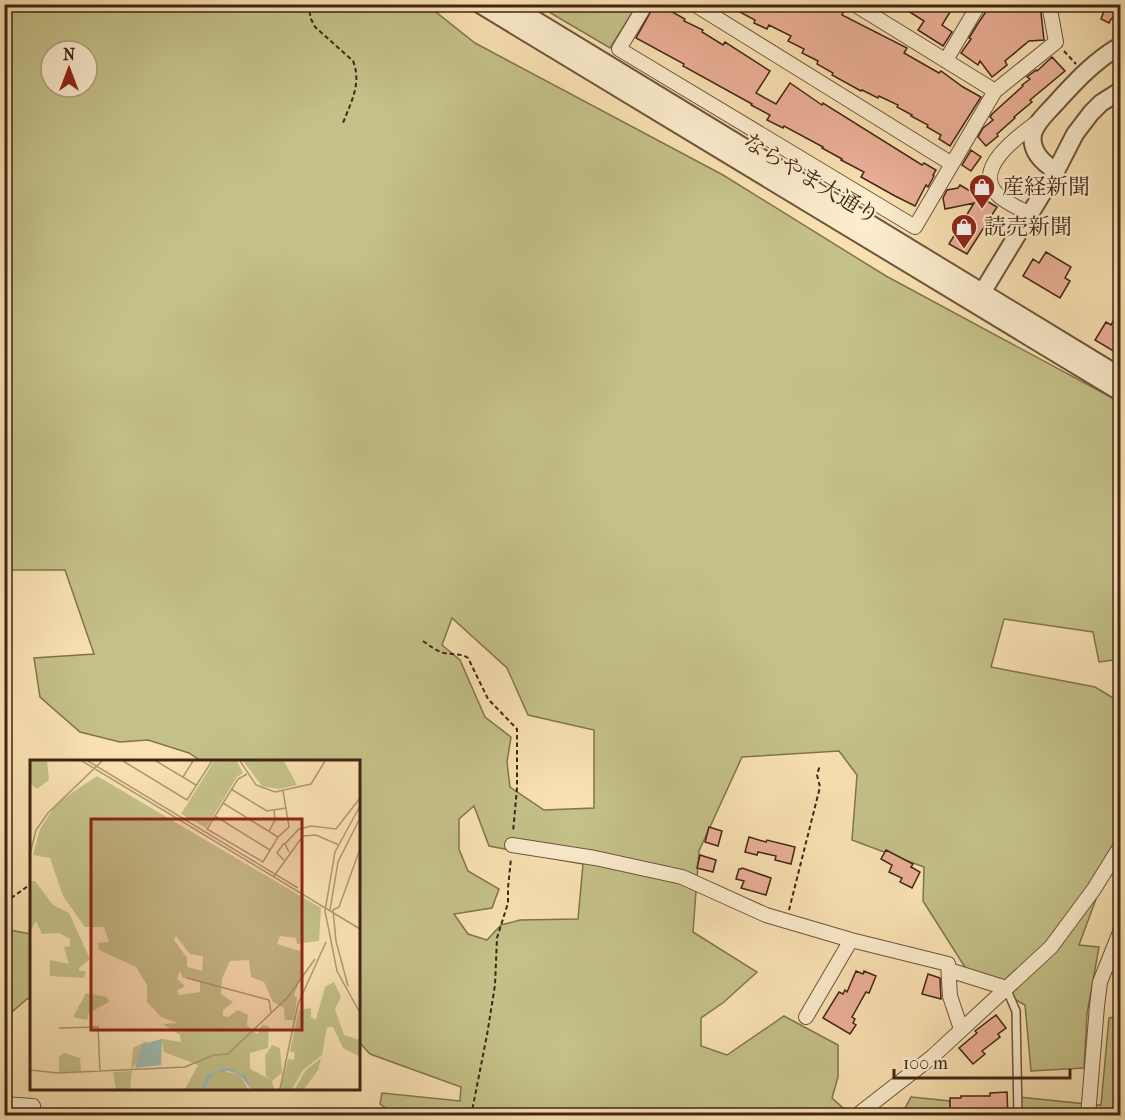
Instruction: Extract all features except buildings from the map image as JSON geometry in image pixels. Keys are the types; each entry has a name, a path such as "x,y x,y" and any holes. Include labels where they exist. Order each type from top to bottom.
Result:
{"street":[{"name":"ならやま大通り","path":"479,4 1120,380"},
{"name":"ならやま大通り","path":"509,4 978,298"},
{"path":"646,4 619,49 915,227 995,91 1056,42 1049,4"},
{"path":"694,4 952,164"},
{"path":"854,4 995,91"},
{"path":"946,60 979,4"},
{"path":"1030,214 993,190 990,183 990,171 996,159 1024,132 1041,120 1084,73 1120,46"},
{"path":"978,298 1056,171 1075,134 1091,112 1120,91"},
{"path":"1041,120 1033,134 1034,148 1044,164 1056,171"},
{"path":"512,845 595,858 682,877 766,915 850,940 948,964 950,996 961,1029"},
{"path":"856,1116 932,1057 1051,946 1094,889 1120,847"},
{"path":"1088,1116 1100,982 1120,932"},
{"path":"806,1017 850,940"},
{"path":"949,970 1006,988"},
{"path":"4,1104 33,1106 34,1116"}],"lane":[{"path":"1006,988 1016,1011 1018,1116"}],"path":[{"path":"308,4 310,19 315,27 353,61 356,68 356,90 343,123"},
{"path":"1056,42 1084,73"},
{"path":"423,641 436,651 464,655 468,658 488,699 517,729 517,788 508,903 497,938 495,985 471,1116"},
{"path":"786,921 820,787 817,775 820,765"},
{"path":"4,900 10,899 30,884"}],"shaded area":[{"path":"4,5 427,5 475,43 723,175 886,276 1120,402 1120,659 1099,662 1093,632 1004,619 991,667 1095,687 1120,702 1120,834 1079,945 1099,947 1087,1014 1084,1068 1031,1071 1025,1005 968,972 923,901 924,867 852,840 857,775 839,751 742,757 699,851 693,932 757,972 724,1002 701,1018 701,1046 727,1055 784,1016 838,1045 838,1077 832,1098 851,1115 396,1116 380,1104 382,1093 460,1101 461,1087 370,1054 360,1043 360,760 200,760 189,753 148,740 120,742 80,732 40,697 34,658 94,654 65,570 5,570","holes":["452,618 507,668 528,715 594,730 594,808 544,810 510,787 507,762 511,737 485,717 460,660 442,645","474,806 489,846 583,864 578,919 520,920 501,925 487,940 468,934 454,914 492,908 499,889 468,871 459,849 459,819"]},
{"path":"537,5 637,5 610,48"},
{"path":"5,929 30,934 30,998 5,1018"},
{"path":"1120,1016 1120,1115 1089,1116 1092,1105 1101,1105 1109,1018"},
{"path":"911,1097 950,1101 951,1115 901,1116"},
{"path":"1019,1097 1086,1104 1083,1115 1020,1115"}],"place":[{"name":"産経新聞","path":"982,210"},
{"name":"読売新聞","path":"964,250"}]}
